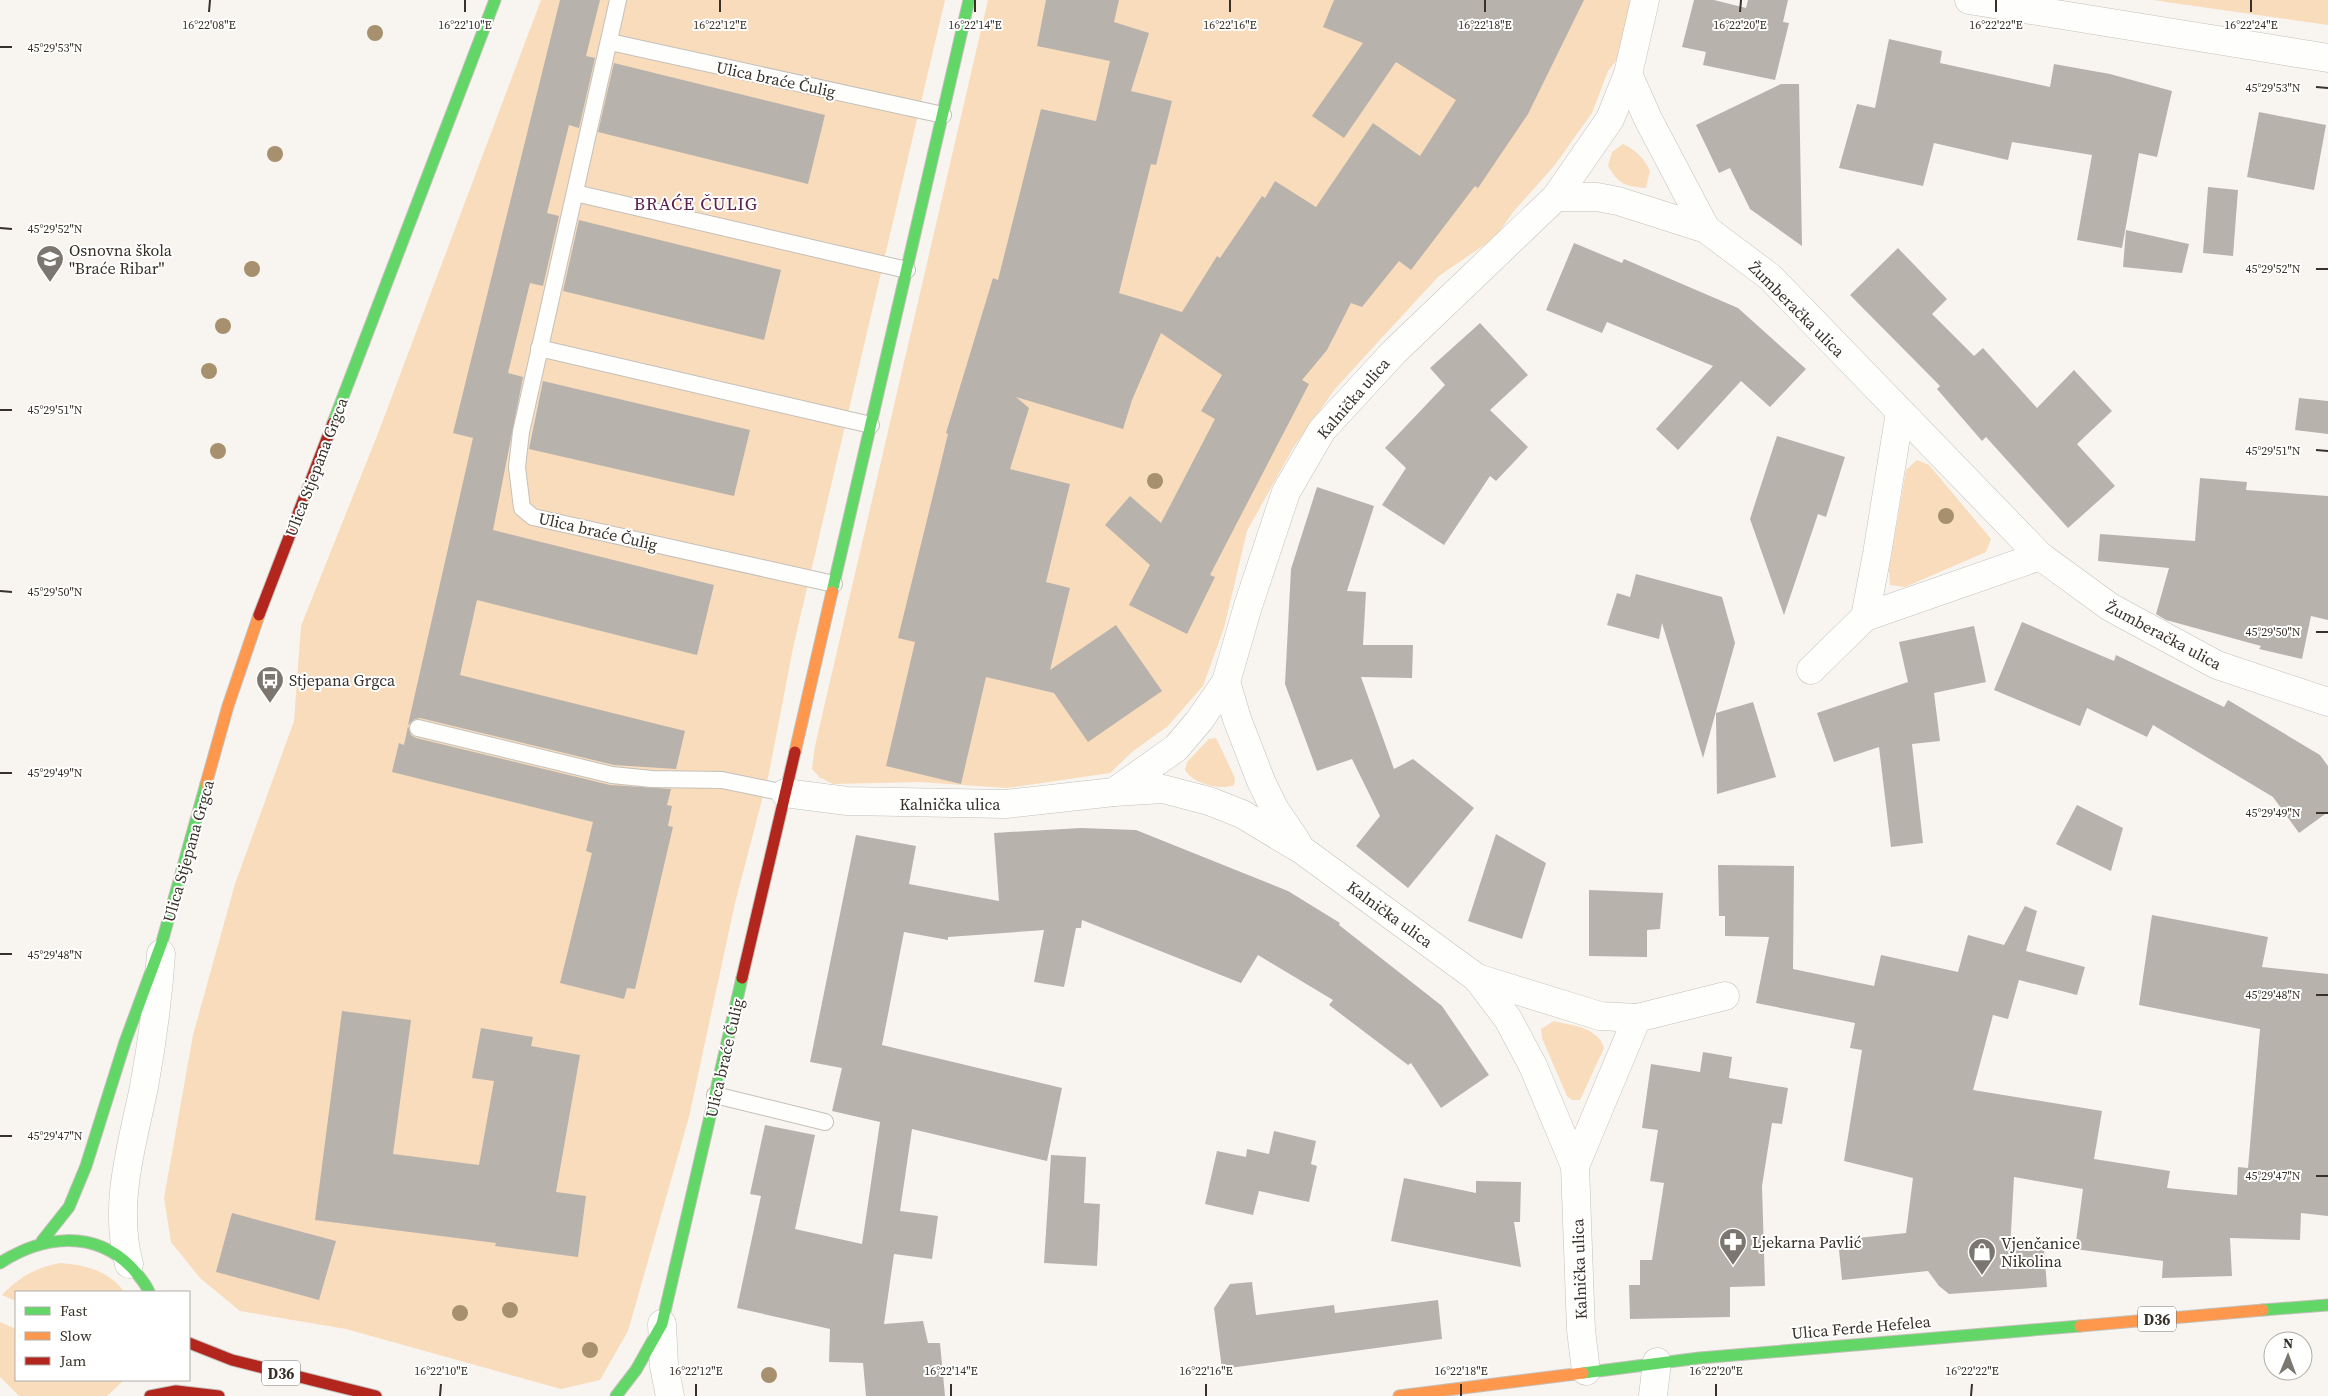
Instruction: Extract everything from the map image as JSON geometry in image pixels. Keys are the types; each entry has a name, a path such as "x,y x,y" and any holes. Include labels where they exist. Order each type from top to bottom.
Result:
{"street":[{"name":"Ulica Stjepana Grgca","path":"42,1241 69,1207 86,1166 125,1042 162,942 228,706 258,618 495,0"},
{"name":"Ulica braće Čulig","path":"616,1396 630,1381 662,1324 969,0"},
{"name":"Kalnička ulica","path":"1114,792 1176,748 1199,721 1226,682 1248,606 1286,492 1322,430 1394,352 1556,197 1610,119 1628,74 1646,0"},
{"path":"1969,0 2102,11 2328,58"},
{"name":"Žumberačka ulica","path":"1628,74 1648,119 1706,229 1770,277 2040,556 2110,607 2217,665 2328,702"},
{"path":"1556,197 1597,197 1618,201 1706,229"},
{"path":"1865,617 1900,412"},
{"path":"1811,670 1865,617 2040,556"},
{"name":"Kalnička ulica","path":"1226,682 1236,720 1261,781 1274,808 1302,850"},
{"name":"Kalnička ulica","path":"785,793 847,802 1006,804 1114,792 1163,789 1209,801 1242,814 1302,850 1477,978 1508,1019 1533,1066 1575,1166 1581,1330 1586,1372"},
{"name":"Ulica Stjepana Grgca","path":"129,1264 123,1243 125,1178 156,1017 162,942"},
{"name":"Kalnička ulica","path":"1477,978 1600,1016 1637,1018 1724,996"},
{"name":"Kalnička ulica","path":"1575,1166 1637,1018"},
{"path":"0,1263 15,1251 42,1241 64,1238 88,1242 110,1250 129,1264 148,1291"},
{"name":"Ulica Ferde Hefelea","path":"1399,1396 1658,1362 2328,1304"},
{"name":"Ulica braće Čulig","path":"662,1324 664,1366 670,1396"},
{"name":"D36","path":"190,1344 232,1360 376,1396"},
{"path":"1653,1396 1658,1362"},
{"path":"137,1396 145,1385"},
{"path":"150,1396 157,1393 178,1391 219,1396"}],"lane":[{"name":"Ulica braće Čulig","path":"618,0 521,432 517,467 522,508 533,517 834,584"},
{"name":"Ulica braće Čulig","path":"610,42 942,116"},
{"path":"575,193 907,270"},
{"path":"539,348 870,425"},
{"path":"418,728 612,775 652,779 722,780 785,793"},
{"path":"715,1095 825,1122"}],"shaded area":[{"path":"541,0 945,0 793,648 769,773 735,903 689,1117 628,1331 600,1380 561,1389 346,1329 240,1311 200,1278 171,1242 164,1198 193,1035 235,884 294,721 301,626 377,436"},
{"path":"988,0 1632,0 1622,53 1608,71 1592,113 1554,166 1513,212 1496,237 1439,276 1389,330 1335,389 1293,448 1247,531 1224,628 1203,686 1168,726 1132,752 1110,773 1007,788 919,782 833,784 819,777 812,769 815,746"},
{"path":"2154,0 2328,0 2328,25 2166,2"},
{"path":"1623,144 1639,155 1648,166 1650,171 1646,188 1628,185 1619,181 1608,166 1612,152"},
{"path":"1917,460 1929,465 1991,539 1986,552 1905,587 1890,585 1889,570 1906,470"},
{"path":"1216,738 1235,778 1234,785 1228,787 1207,785 1194,779 1185,770 1187,762 1209,739"},
{"path":"1554,1021 1584,1028 1601,1041 1604,1048 1580,1100 1572,1100 1567,1096 1542,1038 1541,1029"},
{"path":"60,1263 87,1267 111,1278 123,1291 15,1291 15,1301 2,1295 28,1274"},
{"path":"0,1322 15,1329 15,1381 123,1381 107,1396 19,1396 0,1377"}],"building":[{"path":"560,0 600,0 586,56 595,58 579,128 569,125 547,213 559,216 543,286 530,283 508,373 523,377 493,530 714,585 697,655 477,600 460,675 685,731 676,769 614,765 420,718 415,719 408,725 473,438 453,433"},
{"path":"1046,0 1119,0 1114,22 1149,33 1131,91 1172,101 1156,165 1151,164 1119,293 1182,312 1217,256 1220,258 1262,196 1265,198 1275,181 1316,207 1373,123 1420,156 1456,100 1396,62 1344,138 1312,116 1363,43 1323,27 1334,0 1584,0 1528,114 1478,188 1475,186 1411,270 1399,261 1362,307 1351,303 1327,350 1302,380 1309,384 1210,575 1215,577 1187,634 1129,605 1150,565 1105,525 1130,496 1161,523 1215,419 1201,411 1222,375 1161,333 1132,400 1123,429 1016,397 1029,408 1010,469 1070,484 1046,582 1070,588 1050,670 1116,625 1162,691 1088,742 1054,693 986,677 961,784 886,766 915,642 898,638 948,434 946,433 993,278 998,280 1041,109 1096,121 1110,61 1037,46"},
{"path":"1694,0 1714,0 1746,8 1748,0 1788,0 1783,22 1789,23 1775,80 1703,65 1706,52 1682,47"},
{"path":"1889,39 1942,51 1940,63 2050,87 2054,64 2110,74 2172,91 2157,157 2139,153 2122,248 2077,240 2092,155 2012,142 2008,160 1934,143 1923,186 1839,168 1857,104 1875,108"},
{"path":"614,63 825,115 808,184 598,132"},
{"path":"1781,84 1799,84 1802,246 1750,209 1730,168 1719,173 1696,125"},
{"path":"2259,112 2326,125 2314,190 2247,177"},
{"path":"2208,187 2238,190 2233,256 2203,253"},
{"path":"579,220 781,270 764,340 563,291"},
{"path":"2126,230 2189,244 2182,273 2123,267"},
{"path":"1574,243 1622,263 1624,259 1738,308 1806,369 1770,407 1741,381 1678,450 1656,429 1713,366 1607,322 1602,333 1546,310"},
{"path":"1898,248 1947,299 1932,314 1974,356 1983,348 2037,408 2074,370 2112,411 2077,444 2115,486 2068,528 1986,437 1982,441 1937,389 1940,386 1850,295"},
{"path":"1480,323 1528,375 1490,410 1528,447 1496,481 1490,476 1444,545 1382,505 1406,468 1385,448 1445,385 1430,368"},
{"path":"543,381 750,430 734,496 529,449"},
{"path":"2299,398 2328,401 2328,434 2295,430"},
{"path":"1777,436 1845,457 1826,517 1818,514 1784,615 1750,519"},
{"path":"2200,478 2247,482 2246,490 2328,496 2328,620 2311,616 2302,659 2259,649 2261,646 2166,620 2156,614 2169,568 2098,561 2100,534 2195,541"},
{"path":"1317,487 1374,506 1347,591 1366,592 1363,645 1413,645 1412,678 1361,677 1394,769 1413,759 1474,808 1408,888 1356,846 1380,816 1352,759 1317,771 1285,684 1291,569"},
{"path":"1636,574 1722,597 1735,643 1703,758 1662,623 1659,639 1607,625 1617,593 1630,597"},
{"path":"2022,622 2114,661 2116,655 2224,707 2228,700 2320,755 2328,766 2328,812 2299,833 2273,797 2153,725 2147,737 2087,708 2080,726 1994,690"},
{"path":"1974,626 1986,682 1934,693 1940,741 1912,744 1923,843 1891,847 1879,747 1834,762 1817,713 1908,682 1899,642"},
{"path":"1753,702 1776,777 1717,794 1716,713"},
{"path":"408,726 411,735 416,738 610,785 671,789 667,805 672,806 668,826 673,827 635,989 627,988 624,999 560,983 592,853 586,851 593,822 392,772 399,743 404,745"},
{"path":"2077,805 2123,828 2111,871 2056,844"},
{"path":"1081,828 1136,830 1288,891 1340,923 1339,925 1442,1006 1489,1075 1441,1108 1411,1063 1408,1065 1329,1005 1333,1000 1258,955 1241,983 1082,920 1081,928 1076,928 1064,987 1034,982 1044,930 948,937 948,940 904,932 882,1045 1062,1088 1047,1161 912,1129 900,1211 938,1216 932,1259 894,1254 884,1324 923,1321 928,1343 940,1343 945,1396 866,1396 863,1363 829,1362 830,1329 737,1308 761,1196 750,1194 765,1125 815,1135 795,1229 862,1244 880,1122 832,1111 842,1068 810,1062 856,835 916,846 909,884 999,901 994,833"},
{"path":"1496,834 1546,863 1522,939 1468,921"},
{"path":"1718,865 1794,866 1793,969 1874,986 1881,955 1958,972 1968,935 2004,945 2025,906 2037,911 2026,951 2085,967 2077,995 2019,980 2008,1019 1993,1015 1973,1090 2102,1111 2094,1159 2170,1171 2167,1188 2237,1195 2238,1167 2248,1168 2260,1029 2139,1005 2152,915 2268,937 2262,967 2328,974 2328,1216 2301,1213 2300,1240 2230,1238 2232,1276 2162,1278 2163,1261 2075,1249 2083,1189 2014,1177 2010,1250 2044,1249 2047,1287 1949,1294 1939,1286 1928,1271 1842,1280 1838,1240 1906,1233 1913,1178 1844,1161 1862,1050 1850,1048 1855,1023 1756,1003 1769,937 1725,936 1725,916 1719,916"},
{"path":"1589,890 1663,893 1660,929 1647,930 1647,957 1589,956"},
{"path":"342,1011 411,1020 393,1154 479,1165 494,1081 472,1078 481,1028 533,1037 531,1046 580,1055 556,1192 586,1196 578,1257 495,1246 496,1243 315,1220"},
{"path":"1703,1052 1732,1057 1729,1078 1788,1088 1782,1124 1772,1123 1762,1186 1765,1286 1730,1287 1730,1317 1630,1319 1629,1285 1640,1285 1640,1260 1652,1260 1664,1183 1650,1181 1658,1130 1642,1128 1651,1064 1700,1072"},
{"path":"1274,1131 1316,1141 1311,1164 1317,1166 1309,1202 1259,1191 1253,1215 1205,1204 1217,1151 1246,1157 1247,1149 1269,1154"},
{"path":"1051,1155 1086,1157 1084,1203 1100,1204 1097,1266 1044,1263"},
{"path":"1404,1178 1476,1193 1476,1181 1521,1182 1520,1222 1514,1222 1521,1267 1391,1241"},
{"path":"232,1213 336,1241 319,1300 216,1272"},
{"path":"1252,1282 1256,1315 1334,1305 1335,1313 1438,1300 1442,1339 1222,1369 1214,1308 1230,1284"}],"traffic: fast":[{"path":"333,423 495,0"},
{"path":"832,592 969,0"},
{"path":"42,1241 69,1207 86,1166 125,1042 162,942 206,784"},
{"path":"616,1396 636,1370 662,1324 742,978"},
{"path":"0,1263 16,1254 50,1242 84,1242 116,1255 131,1267 148,1291"},
{"path":"2263,1310 2328,1305"},
{"path":"1583,1373 1699,1358 2080,1326"}],"traffic: slow":[{"path":"795,752 832,592"},
{"path":"206,784 228,706 259,615"},
{"path":"2080,1326 2263,1310"},
{"path":"1399,1396 1583,1373"}],"traffic: jam":[{"path":"259,615 333,423"},
{"path":"742,978 795,752"},
{"path":"190,1343 232,1360 376,1396"},
{"path":"150,1396 176,1391 219,1396"}],"place":[{"name":"Osnovna škola ''Braće Ribar''","path":"50,283"},
{"name":"Stjepana Grgca","path":"270,704"},
{"name":"Ljekarna Pavlić","path":"1733,1266"},
{"name":"Vjenčanice Nikolina","path":"1982,1276"}],"district":[{"name":"BRAĆE ČULIG","path":"696,203"}]}
